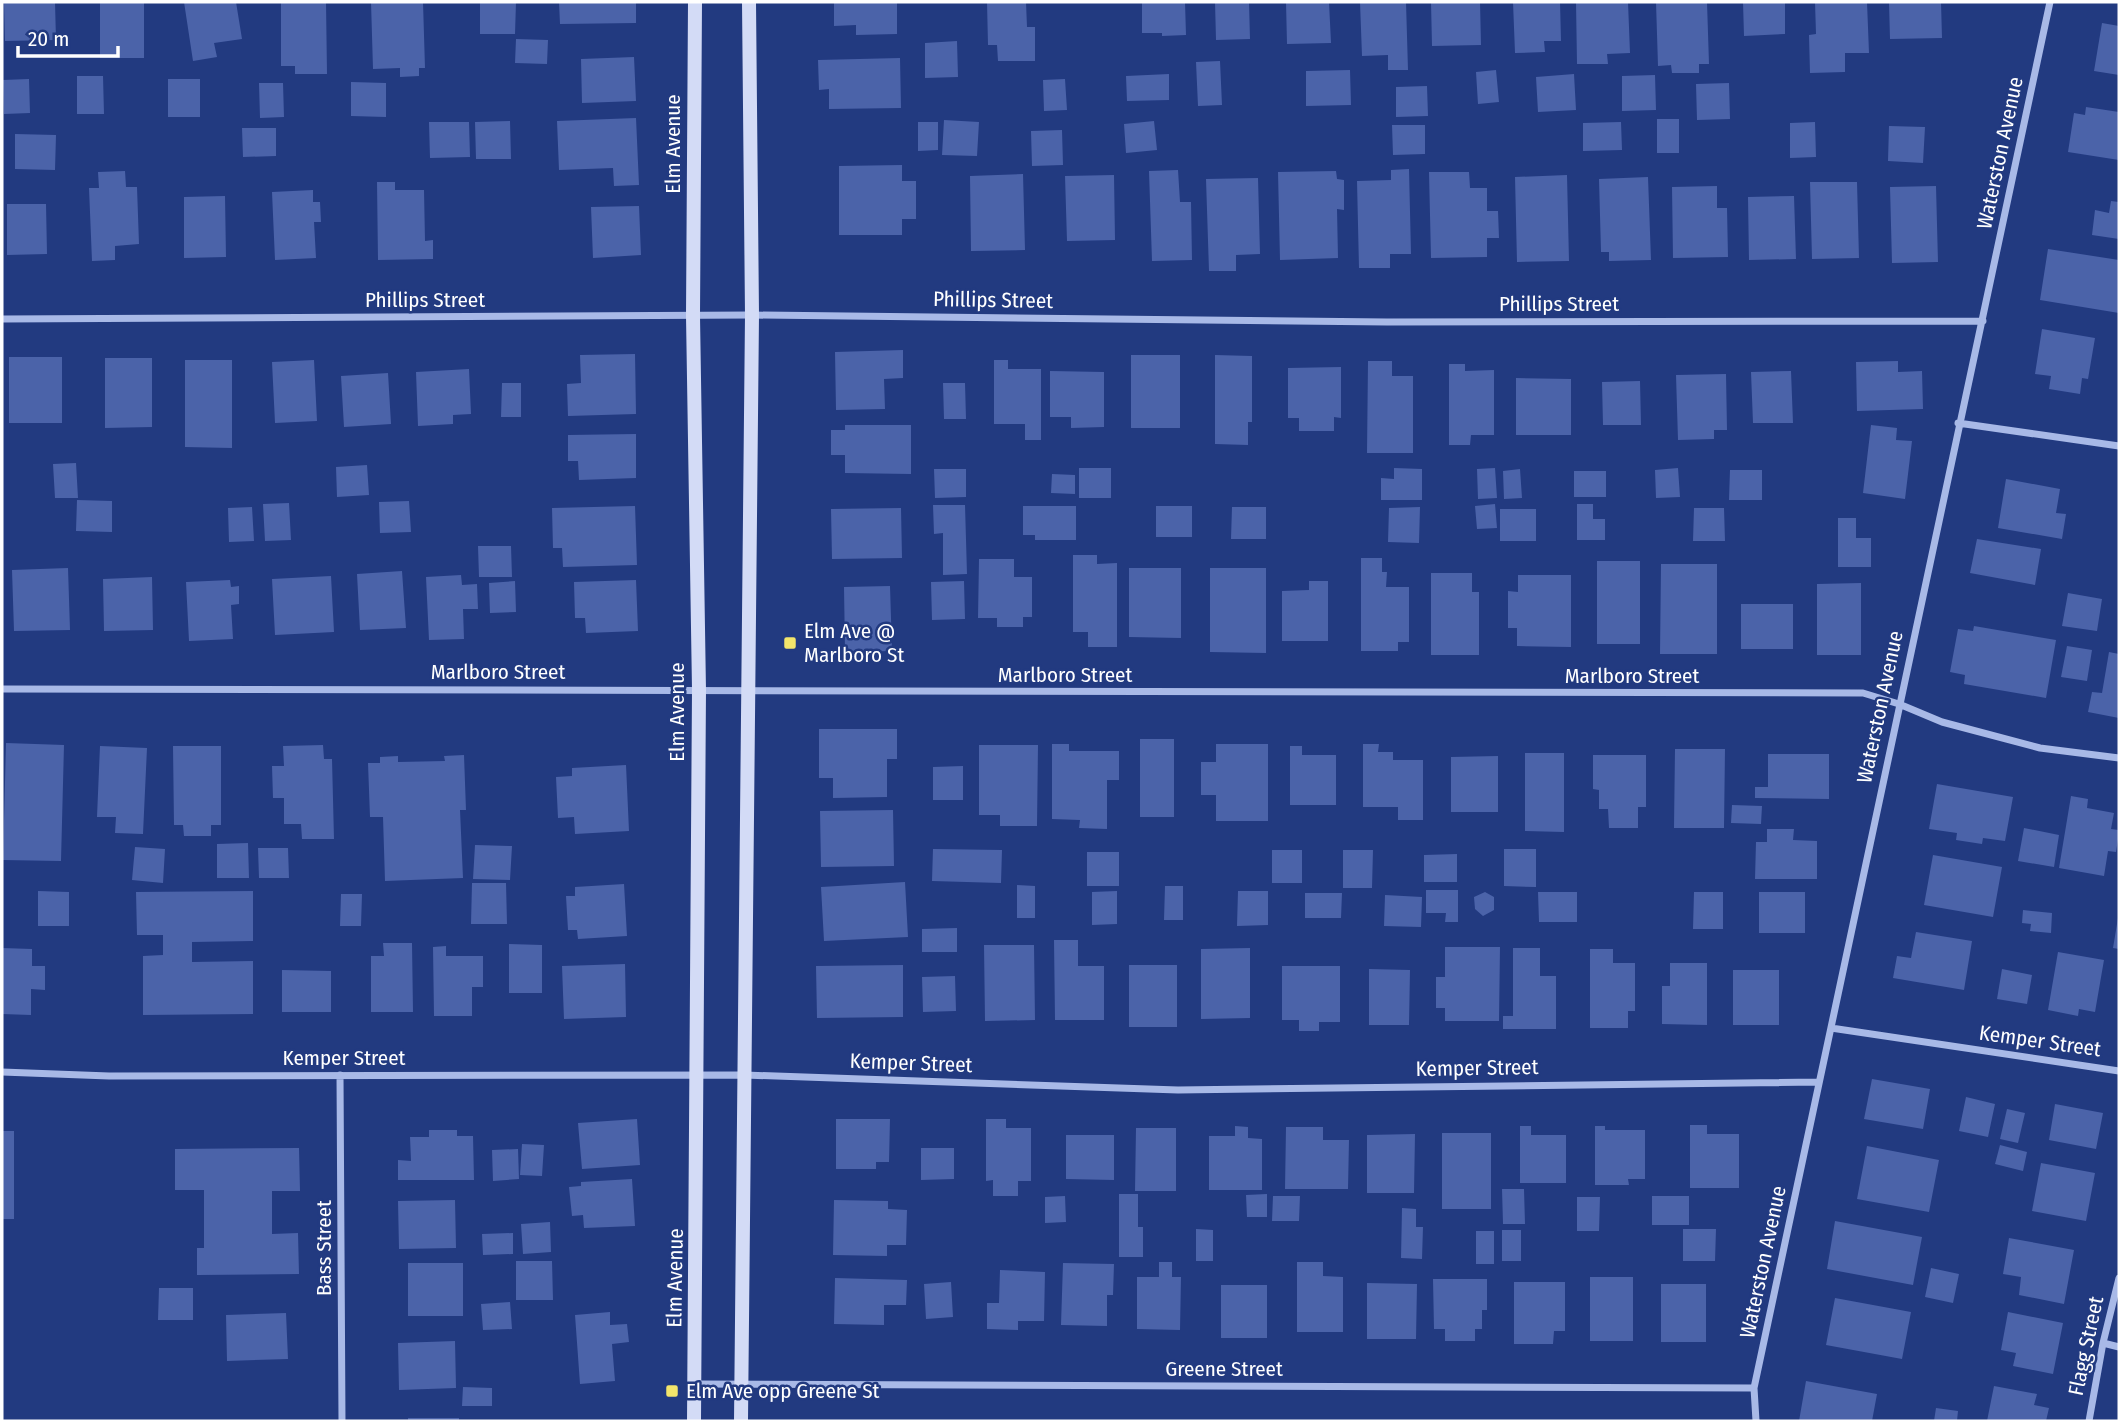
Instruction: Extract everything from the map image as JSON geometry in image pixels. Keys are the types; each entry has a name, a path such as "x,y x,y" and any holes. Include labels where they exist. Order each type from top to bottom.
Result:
{"street":[{"name":"Elm Avenue","path":"695,2 693,316 699,690 695,1421"},
{"path":"741,1421 752,315 749,2"},
{"name":"Waterston Avenue","path":"1756,1421 1754,1388 2050,2"},
{"name":"Phillips Street","path":"2,319 752,315 1374,322 1983,321"},
{"path":"1958,423 2119,446"},
{"name":"Marlboro Street","path":"2,689 1300,694 1863,693 1942,722 2040,748 2119,758"},
{"name":"Kemper Street","path":"1831,1028 2119,1071"},
{"name":"Kemper Street","path":"2,1072 109,1076 698,1074 1178,1090 1819,1082"},
{"name":"Bass Street","path":"340,1075 342,1421"},
{"name":"Flagg Street","path":"2088,1421 2119,1278"},
{"path":"2103,1343 2119,1347"},
{"name":"Greene Street","path":"695,1384 1754,1388"}],"building":[{"path":"4,2 55,2 56,40 5,41"},
{"path":"100,2 144,2 144,58 100,58"},
{"path":"184,2 236,2 242,39 214,43 217,57 193,61"},
{"path":"281,2 326,2 327,74 295,74 295,66 281,66"},
{"path":"371,2 423,2 425,68 419,68 419,76 400,77 400,68 373,69"},
{"path":"480,2 516,2 515,34 480,34"},
{"path":"559,2 636,2 636,23 560,24"},
{"path":"834,2 897,2 897,34 856,35 856,25 834,26"},
{"path":"987,2 1026,2 1027,27 1035,27 1035,61 998,61 997,45 988,45"},
{"path":"1142,2 1185,2 1186,35 1142,33"},
{"path":"1215,2 1249,2 1250,39 1216,40"},
{"path":"1286,2 1329,2 1331,43 1287,44"},
{"path":"1360,2 1406,2 1408,70 1388,70 1388,55 1362,56"},
{"path":"1431,2 1480,2 1481,45 1432,46"},
{"path":"1513,2 1560,2 1561,41 1544,41 1545,52 1515,53"},
{"path":"1576,2 1628,2 1630,53 1607,54 1608,64 1577,64"},
{"path":"1656,2 1707,2 1709,64 1699,64 1699,73 1672,73 1671,65 1658,66"},
{"path":"1743,2 1785,2 1785,34 1744,36"},
{"path":"1815,2 1867,2 1869,53 1845,53 1845,72 1810,73 1809,35 1816,34"},
{"path":"1889,2 1941,2 1942,38 1890,39"},
{"path":"2102,23 2119,26 2119,75 2094,71"},
{"path":"516,39 548,40 547,64 515,63"},
{"path":"957,41 958,77 925,78 925,43"},
{"path":"634,57 636,101 582,103 581,59"},
{"path":"900,58 901,108 829,109 829,89 819,90 818,60"},
{"path":"1220,61 1222,105 1198,106 1196,62"},
{"path":"1350,70 1351,105 1306,106 1306,71"},
{"path":"1496,70 1499,102 1478,104 1476,72"},
{"path":"1169,74 1169,100 1127,101 1126,76"},
{"path":"1574,74 1576,110 1538,112 1536,77"},
{"path":"1655,75 1656,110 1622,111 1622,76"},
{"path":"77,76 103,76 104,114 77,114"},
{"path":"29,79 30,113 4,114 3,80"},
{"path":"168,79 200,79 200,117 168,117"},
{"path":"1065,79 1067,110 1044,111 1043,80"},
{"path":"351,82 386,83 386,117 351,116"},
{"path":"259,83 283,83 284,117 260,118"},
{"path":"1729,83 1730,119 1697,120 1696,84"},
{"path":"1427,86 1428,116 1396,117 1396,87"},
{"path":"2086,107 2119,112 2119,160 2068,152 2074,113 2085,115"},
{"path":"636,118 639,185 614,186 613,168 559,170 557,121"},
{"path":"1657,119 1679,119 1679,153 1657,153"},
{"path":"944,120 979,122 977,156 942,155"},
{"path":"510,121 511,159 476,159 475,122"},
{"path":"1154,121 1157,150 1126,153 1124,124"},
{"path":"429,122 469,122 470,157 430,158"},
{"path":"918,122 938,122 938,150 918,151"},
{"path":"1621,122 1622,150 1583,151 1583,123"},
{"path":"1815,122 1816,157 1790,158 1790,123"},
{"path":"1392,125 1425,125 1425,154 1393,155"},
{"path":"1889,126 1925,127 1923,163 1888,161"},
{"path":"242,128 276,128 276,156 243,157"},
{"path":"1062,130 1063,165 1032,166 1031,131"},
{"path":"15,134 56,135 55,170 15,169"},
{"path":"902,165 902,181 916,181 916,219 902,219 902,235 839,235 839,166"},
{"path":"1409,169 1411,254 1390,254 1390,268 1359,268 1357,181 1391,180 1391,170"},
{"path":"1178,170 1180,202 1191,202 1192,260 1152,261 1149,171"},
{"path":"125,171 126,187 137,187 139,244 115,246 115,260 92,261 89,188 99,188 98,172"},
{"path":"1336,171 1337,179 1344,180 1344,210 1337,209 1338,258 1280,260 1278,172"},
{"path":"1429,172 1469,172 1470,188 1487,188 1487,211 1498,211 1499,238 1487,238 1487,257 1431,258"},
{"path":"1023,174 1025,250 971,251 970,176"},
{"path":"1114,175 1115,240 1067,241 1065,176"},
{"path":"1567,175 1569,261 1517,262 1515,177"},
{"path":"1648,177 1651,260 1609,261 1609,252 1601,252 1599,179"},
{"path":"1258,178 1260,254 1236,255 1236,271 1209,271 1206,179"},
{"path":"377,182 395,182 395,190 424,190 425,241 433,240 433,259 378,260"},
{"path":"1810,182 1857,182 1859,258 1812,259"},
{"path":"1717,186 1717,208 1727,208 1728,257 1673,258 1672,187"},
{"path":"1936,186 1938,262 1892,263 1890,187"},
{"path":"313,190 313,202 320,202 321,222 314,222 316,258 275,260 272,192"},
{"path":"225,196 226,257 184,258 184,197"},
{"path":"1794,196 1796,259 1749,260 1748,197"},
{"path":"2111,201 2119,202 2119,239 2092,235 2095,210 2109,213"},
{"path":"7,204 46,204 47,254 7,255"},
{"path":"639,206 641,255 593,258 591,207"},
{"path":"2048,249 2119,260 2119,313 2040,300"},
{"path":"2042,329 2095,338 2088,379 2082,378 2080,394 2049,389 2051,376 2035,374"},
{"path":"903,350 903,378 884,379 885,409 836,410 835,352"},
{"path":"635,354 636,414 568,416 567,384 581,383 580,355"},
{"path":"1131,355 1180,355 1180,428 1131,428"},
{"path":"1215,355 1252,356 1252,422 1248,422 1248,445 1215,444"},
{"path":"9,357 62,357 62,423 9,423"},
{"path":"105,358 152,358 152,427 105,428"},
{"path":"185,360 232,360 232,448 185,447"},
{"path":"314,360 317,421 275,423 272,362"},
{"path":"994,360 1008,360 1008,369 1041,369 1041,440 1025,440 1025,424 994,424"},
{"path":"1368,361 1392,361 1392,376 1413,376 1413,453 1367,453"},
{"path":"1898,361 1898,372 1922,371 1923,409 1857,411 1856,362"},
{"path":"1449,364 1465,364 1465,371 1494,370 1494,435 1471,435 1470,445 1449,445"},
{"path":"1341,367 1341,418 1334,417 1334,431 1299,431 1299,418 1288,418 1288,368"},
{"path":"469,369 471,414 453,415 453,424 418,426 416,372"},
{"path":"1050,371 1104,372 1104,427 1071,428 1071,417 1050,417"},
{"path":"1791,371 1793,423 1753,423 1751,372"},
{"path":"388,373 391,424 344,427 341,376"},
{"path":"1726,374 1727,430 1714,430 1714,439 1678,440 1676,375"},
{"path":"1516,378 1571,379 1571,435 1516,435"},
{"path":"1640,381 1641,425 1603,425 1602,382"},
{"path":"502,383 521,383 521,417 501,417"},
{"path":"943,383 965,383 966,419 944,419"},
{"path":"845,425 911,425 911,474 845,473 845,455 831,455 831,430 845,430"},
{"path":"1871,425 1897,428 1896,440 1912,441 1905,499 1863,493"},
{"path":"636,434 636,478 579,480 578,461 568,461 568,435"},
{"path":"76,463 78,498 55,498 53,464"},
{"path":"367,465 369,495 337,497 336,467"},
{"path":"1079,468 1111,468 1111,498 1079,498"},
{"path":"1394,468 1422,469 1422,500 1381,500 1381,478 1394,479"},
{"path":"1495,468 1497,498 1478,499 1477,469"},
{"path":"1678,468 1680,497 1656,498 1655,470"},
{"path":"934,469 966,469 966,497 935,498"},
{"path":"1520,469 1522,498 1504,499 1503,471"},
{"path":"1730,470 1762,470 1762,500 1729,500"},
{"path":"1574,471 1606,471 1606,497 1574,497"},
{"path":"1052,474 1075,475 1075,494 1051,493"},
{"path":"2006,479 2060,489 2056,513 2066,514 2062,539 1998,528"},
{"path":"77,500 112,501 112,532 76,531"},
{"path":"409,501 411,532 380,533 379,502"},
{"path":"289,503 291,540 265,541 263,504"},
{"path":"1495,504 1497,528 1477,529 1475,506"},
{"path":"1577,504 1593,504 1593,519 1605,519 1605,540 1577,540"},
{"path":"933,505 965,505 967,574 943,575 943,533 934,534"},
{"path":"635,506 637,565 563,567 562,548 553,548 552,508"},
{"path":"1023,506 1076,506 1076,540 1035,540 1035,535 1023,535"},
{"path":"1156,506 1192,506 1192,537 1156,537"},
{"path":"252,507 254,541 229,542 228,508"},
{"path":"1232,507 1266,507 1266,539 1231,539"},
{"path":"1420,507 1419,543 1388,542 1389,508"},
{"path":"901,508 902,558 832,559 831,509"},
{"path":"1694,508 1724,508 1725,541 1693,541"},
{"path":"1500,509 1536,509 1536,541 1500,541"},
{"path":"1838,518 1856,518 1856,538 1871,538 1871,567 1838,567"},
{"path":"1977,539 2041,549 2035,585 1970,573"},
{"path":"478,546 511,546 512,577 479,577"},
{"path":"1073,555 1097,555 1097,564 1117,563 1117,647 1088,647 1088,632 1073,632"},
{"path":"1361,558 1382,558 1382,572 1387,572 1386,587 1409,587 1409,642 1398,642 1398,651 1361,651"},
{"path":"979,559 1014,559 1014,577 1032,577 1032,617 1023,617 1023,627 997,627 997,618 978,618"},
{"path":"1597,561 1640,561 1640,644 1597,644"},
{"path":"1661,564 1717,564 1717,654 1660,654"},
{"path":"68,568 70,630 14,631 12,570"},
{"path":"1129,568 1181,568 1181,638 1129,637"},
{"path":"1210,568 1266,568 1266,653 1210,652"},
{"path":"402,571 406,628 360,630 357,574"},
{"path":"1431,573 1472,573 1472,592 1479,592 1479,655 1431,655"},
{"path":"461,575 462,585 477,584 478,609 463,609 464,639 429,640 426,577"},
{"path":"1518,575 1571,575 1571,647 1517,646 1517,628 1508,628 1508,591 1518,592"},
{"path":"331,576 334,632 275,635 272,579"},
{"path":"152,577 153,630 104,631 103,579"},
{"path":"230,580 231,587 239,586 239,604 231,605 233,639 189,641 186,582"},
{"path":"636,580 638,631 586,633 585,618 575,618 574,582"},
{"path":"515,581 516,612 490,613 489,583"},
{"path":"964,581 965,619 932,620 931,582"},
{"path":"1309,581 1328,581 1328,641 1282,641 1282,591 1309,590"},
{"path":"1861,583 1861,655 1817,655 1817,584"},
{"path":"890,586 892,651 845,652 844,587"},
{"path":"2068,593 2102,599 2097,631 2062,626"},
{"path":"1741,604 1793,604 1793,649 1741,649"},
{"path":"1974,626 2056,640 2046,698 1964,684 1965,675 1950,672 1958,629 1973,631"},
{"path":"2067,646 2092,650 2087,681 2061,677"},
{"path":"2109,652 2119,654 2119,718 2088,712 2092,692 2102,693"},
{"path":"819,729 897,729 897,759 887,759 887,797 833,798 833,778 819,778"},
{"path":"1140,739 1174,739 1174,817 1140,817"},
{"path":"6,743 64,745 61,861 3,860"},
{"path":"1052,744 1069,744 1069,751 1119,751 1119,780 1107,780 1107,829 1079,828 1080,820 1052,819"},
{"path":"1216,744 1268,744 1268,821 1216,821 1216,795 1201,795 1201,762 1216,762"},
{"path":"1363,744 1379,744 1378,752 1393,752 1393,760 1423,760 1423,820 1398,820 1398,807 1363,807"},
{"path":"323,745 324,759 332,759 334,839 302,839 301,824 284,824 284,798 273,798 272,766 284,766 283,746"},
{"path":"979,745 1038,745 1037,826 1000,826 1000,815 979,815"},
{"path":"100,746 147,748 143,834 115,833 116,817 97,817"},
{"path":"173,746 221,746 221,825 211,825 211,836 184,836 183,825 174,825"},
{"path":"1290,746 1302,746 1302,755 1336,755 1336,805 1290,805"},
{"path":"1675,749 1725,749 1724,828 1674,828"},
{"path":"1525,753 1564,753 1564,832 1525,831"},
{"path":"1768,754 1829,754 1829,799 1755,798 1755,787 1768,787"},
{"path":"464,755 466,810 460,810 463,878 385,881 383,817 370,817 368,763 380,763 380,757 398,756 398,762 445,761 444,756"},
{"path":"1593,755 1646,755 1646,807 1638,807 1638,828 1609,828 1608,809 1599,809 1599,790 1593,789"},
{"path":"1498,756 1498,812 1451,812 1451,757"},
{"path":"626,765 629,831 575,834 574,817 558,818 556,777 572,776 572,768"},
{"path":"963,766 963,800 933,800 933,767"},
{"path":"1937,784 2013,797 2005,841 1983,838 1982,844 1956,840 1957,833 1929,829"},
{"path":"2071,796 2088,799 2087,808 2114,813 2111,829 2119,830 2116,852 2108,851 2104,876 2059,868"},
{"path":"1732,805 1762,806 1761,824 1731,823"},
{"path":"893,810 894,866 821,867 820,811"},
{"path":"2024,828 2059,835 2054,867 2018,861"},
{"path":"1767,829 1794,829 1793,840 1817,841 1817,879 1755,879 1756,842 1767,842"},
{"path":"248,843 249,878 217,878 217,844"},
{"path":"475,845 512,846 510,880 473,879"},
{"path":"135,847 165,849 163,883 132,880"},
{"path":"258,848 288,848 289,878 259,878"},
{"path":"933,849 1002,850 1001,883 932,881"},
{"path":"1504,849 1536,849 1536,887 1504,886"},
{"path":"1272,850 1302,850 1302,883 1272,883"},
{"path":"1343,850 1373,850 1372,888 1343,888"},
{"path":"1087,852 1119,852 1119,886 1087,886"},
{"path":"1457,854 1457,882 1424,882 1424,855"},
{"path":"1933,855 2002,867 1993,917 1924,905"},
{"path":"905,882 908,937 824,941 821,887"},
{"path":"472,883 506,883 507,924 471,924"},
{"path":"624,884 627,936 578,939 577,930 568,930 566,896 575,896 575,887"},
{"path":"1017,885 1035,886 1035,918 1017,918"},
{"path":"1165,886 1183,886 1183,920 1164,920"},
{"path":"1426,890 1458,890 1458,922 1445,922 1446,913 1426,913"},
{"path":"38,891 69,892 69,926 38,926"},
{"path":"253,891 253,941 192,942 192,962 253,961 253,1014 143,1015 143,956 163,955 163,935 137,935 136,892"},
{"path":"1117,891 1117,924 1092,925 1092,892"},
{"path":"1238,891 1268,891 1268,925 1237,926"},
{"path":"1485,892 1494,897 1494,910 1483,916 1475,909 1474,897"},
{"path":"1538,892 1577,892 1577,922 1539,922"},
{"path":"1694,892 1723,892 1723,929 1693,929"},
{"path":"1759,892 1805,892 1805,933 1759,933"},
{"path":"1305,893 1342,893 1341,918 1305,918"},
{"path":"341,894 362,894 361,926 340,926"},
{"path":"1385,895 1422,897 1421,927 1384,926"},
{"path":"2023,910 2052,913 2051,933 2030,931 2031,924 2022,923"},
{"path":"2119,918 2119,949 2113,948"},
{"path":"957,928 957,952 922,952 922,929"},
{"path":"1916,932 1972,941 1964,990 1893,978 1897,956 1911,958"},
{"path":"1054,940 1078,940 1078,966 1104,966 1104,1020 1055,1020"},
{"path":"383,943 412,943 413,1012 371,1012 371,956 384,956"},
{"path":"509,944 542,945 542,993 509,993"},
{"path":"984,945 1034,945 1035,1020 985,1021"},
{"path":"446,946 446,956 483,956 483,987 472,987 472,1016 434,1016 433,947"},
{"path":"1445,947 1500,947 1499,1021 1445,1021 1445,1008 1436,1008 1436,977 1445,977"},
{"path":"2,948 32,949 32,966 45,966 45,990 31,989 31,1015 2,1014"},
{"path":"1250,948 1250,1018 1201,1019 1201,949"},
{"path":"1513,948 1540,948 1540,976 1556,976 1556,1029 1503,1029 1503,1016 1513,1016"},
{"path":"1590,949 1613,949 1613,963 1635,963 1635,1011 1628,1011 1628,1028 1590,1028"},
{"path":"2058,952 2104,960 2095,1012 2079,1009 2078,1016 2048,1010"},
{"path":"1670,963 1707,963 1707,1025 1662,1024 1662,986 1670,986"},
{"path":"625,964 626,1017 564,1019 562,966"},
{"path":"903,965 903,1017 817,1018 816,966"},
{"path":"1129,965 1177,965 1177,1027 1129,1027"},
{"path":"1282,966 1340,966 1340,1022 1319,1022 1319,1031 1299,1031 1299,1020 1282,1020"},
{"path":"1369,969 1410,970 1409,1025 1369,1025"},
{"path":"2002,969 2032,975 2027,1004 1997,999"},
{"path":"282,970 331,971 331,1012 282,1012"},
{"path":"1733,970 1779,970 1779,1025 1733,1025"},
{"path":"955,976 956,1011 923,1012 922,977"},
{"path":"1872,1079 1930,1089 1923,1129 1864,1119"},
{"path":"1966,1097 1995,1104 1988,1137 1959,1131"},
{"path":"2055,1104 2103,1113 2096,1149 2049,1140"},
{"path":"2007,1109 2025,1113 2018,1143 2000,1139"},
{"path":"637,1119 640,1165 582,1169 578,1123"},
{"path":"836,1119 890,1119 889,1162 876,1162 876,1169 836,1169"},
{"path":"986,1119 1006,1119 1006,1128 1031,1128 1031,1181 1018,1181 1018,1196 993,1196 993,1180 986,1181"},
{"path":"1690,1125 1707,1125 1707,1134 1739,1134 1739,1188 1690,1188"},
{"path":"1235,1126 1248,1127 1248,1138 1262,1139 1262,1190 1209,1190 1209,1136 1235,1136"},
{"path":"1520,1126 1531,1126 1531,1135 1566,1135 1566,1183 1520,1183"},
{"path":"1595,1126 1605,1126 1605,1130 1645,1130 1645,1179 1628,1179 1629,1185 1595,1185"},
{"path":"1286,1127 1323,1127 1323,1140 1349,1140 1348,1189 1285,1189"},
{"path":"1136,1128 1176,1128 1176,1191 1135,1191"},
{"path":"429,1130 457,1130 457,1136 473,1136 474,1180 398,1180 398,1160 411,1161 410,1137 429,1137"},
{"path":"2,1131 14,1131 14,1219 2,1219"},
{"path":"1442,1133 1491,1133 1491,1209 1442,1209"},
{"path":"1415,1134 1414,1193 1367,1193 1367,1135"},
{"path":"1066,1135 1114,1135 1114,1180 1066,1179"},
{"path":"522,1144 544,1145 542,1176 520,1175"},
{"path":"2000,1145 2027,1152 2023,1171 1995,1164"},
{"path":"1867,1146 1939,1160 1929,1212 1857,1199"},
{"path":"299,1148 300,1191 272,1191 272,1234 298,1233 299,1274 197,1275 197,1248 204,1248 204,1190 175,1190 175,1149"},
{"path":"921,1148 954,1148 954,1179 921,1180"},
{"path":"518,1149 519,1179 493,1181 492,1150"},
{"path":"2041,1163 2095,1173 2086,1221 2032,1211"},
{"path":"632,1179 635,1226 584,1228 583,1215 572,1216 569,1187 581,1186 581,1182"},
{"path":"1502,1189 1524,1189 1525,1224 1503,1224"},
{"path":"1119,1194 1138,1194 1138,1227 1143,1227 1143,1257 1119,1257"},
{"path":"1267,1194 1267,1217 1247,1217 1246,1195"},
{"path":"1065,1196 1066,1222 1045,1223 1045,1197"},
{"path":"1273,1196 1300,1196 1299,1221 1272,1221"},
{"path":"1652,1196 1689,1196 1689,1225 1652,1225"},
{"path":"1577,1197 1600,1197 1599,1231 1577,1231"},
{"path":"455,1200 456,1248 399,1249 398,1201"},
{"path":"834,1200 888,1201 888,1209 907,1210 906,1245 887,1245 887,1256 833,1255"},
{"path":"1402,1208 1416,1209 1416,1227 1423,1227 1422,1259 1401,1258"},
{"path":"1835,1221 1922,1237 1913,1285 1827,1269"},
{"path":"550,1222 551,1252 523,1254 521,1224"},
{"path":"1196,1229 1213,1230 1213,1261 1196,1261"},
{"path":"1683,1229 1716,1229 1715,1261 1683,1261"},
{"path":"1502,1230 1521,1230 1521,1261 1502,1261"},
{"path":"1476,1231 1494,1231 1494,1264 1476,1264"},
{"path":"513,1233 513,1254 483,1255 482,1234"},
{"path":"2009,1238 2074,1250 2064,1304 2019,1295 2021,1277 2003,1274"},
{"path":"516,1261 552,1261 553,1300 516,1300"},
{"path":"1159,1262 1172,1262 1172,1277 1181,1277 1180,1330 1137,1329 1137,1277 1159,1277"},
{"path":"1297,1262 1323,1262 1323,1276 1343,1277 1343,1332 1297,1332"},
{"path":"408,1263 463,1263 463,1316 408,1316"},
{"path":"1063,1263 1114,1264 1113,1295 1107,1295 1107,1326 1061,1325"},
{"path":"1931,1268 1959,1274 1953,1303 1925,1297"},
{"path":"1000,1270 1045,1272 1044,1321 1018,1321 1018,1330 987,1329 987,1303 999,1303"},
{"path":"1590,1277 1633,1277 1633,1341 1590,1341"},
{"path":"835,1278 907,1280 906,1305 884,1305 884,1325 834,1324"},
{"path":"1433,1279 1487,1279 1487,1310 1482,1310 1482,1329 1475,1329 1475,1341 1445,1341 1445,1329 1434,1329"},
{"path":"951,1282 953,1317 926,1319 924,1284"},
{"path":"1514,1282 1565,1282 1565,1331 1554,1331 1553,1344 1514,1344"},
{"path":"1367,1283 1417,1284 1416,1339 1367,1339"},
{"path":"1661,1284 1706,1284 1706,1342 1661,1342"},
{"path":"1221,1285 1267,1285 1267,1338 1221,1338"},
{"path":"159,1288 193,1288 193,1320 158,1320"},
{"path":"1835,1298 1911,1312 1902,1359 1826,1345"},
{"path":"510,1302 512,1329 483,1330 481,1304"},
{"path":"610,1312 610,1325 627,1324 629,1342 612,1344 615,1381 580,1384 575,1315"},
{"path":"2008,1312 2063,1323 2053,1374 2013,1366 2016,1353 2001,1350"},
{"path":"286,1313 288,1359 227,1361 226,1315"},
{"path":"455,1341 456,1388 399,1390 398,1343"},
{"path":"1806,1381 1877,1394 1872,1421 1799,1421"},
{"path":"1994,1386 2037,1394 2034,1405 2049,1408 2046,1421 1987,1421"},
{"path":"463,1387 492,1388 492,1406 462,1406"},
{"path":"1936,1408 1958,1411 1957,1421 1934,1421"},
{"path":"408,1418 459,1418 459,1421 408,1421"}],"place":[{"name":"Elm Ave @ Marlboro St","path":"790,643"},
{"name":"Elm Ave opp Greene St","path":"672,1391"}]}
